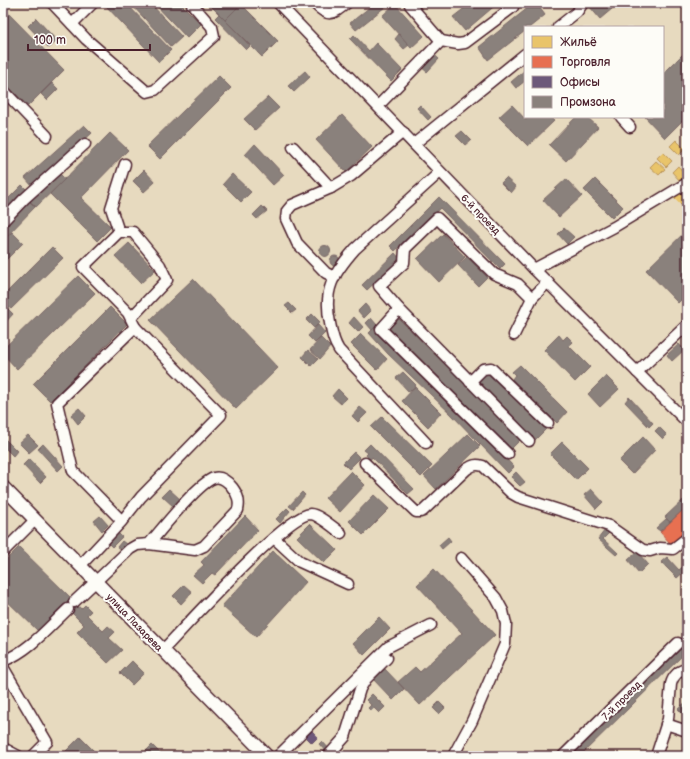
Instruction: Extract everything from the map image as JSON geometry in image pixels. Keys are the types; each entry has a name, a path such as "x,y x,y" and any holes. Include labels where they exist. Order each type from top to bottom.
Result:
{"main road":[{"name":"улица Лазарева","path":"3,487 267,756"}],"street":[{"path":"52,3 86,39 147,92 155,90 214,36 212,27 191,3"},
{"path":"72,24 93,3"},
{"name":"6-й проезд","path":"278,3 534,269 687,422"},
{"path":"314,3 320,10 327,14 334,13 347,3"},
{"path":"559,26 577,12 583,3"},
{"path":"410,5 441,41 458,44 465,43 514,7"},
{"path":"378,106 441,41"},
{"path":"414,144 524,55"},
{"path":"3,90 47,136"},
{"path":"622,118 630,127"},
{"path":"335,277 326,273 300,246 286,219 287,211 292,205 331,188 351,176 403,132"},
{"path":"3,221 24,199 85,144"},
{"path":"293,147 331,188"},
{"path":"119,232 111,208 125,164"},
{"path":"426,443 338,350 334,342 327,310 327,297 335,277 345,261 440,172"},
{"path":"534,269 614,227 687,183"},
{"path":"529,442 399,309 379,286 404,263 405,249 437,218 494,274 518,284 532,298"},
{"path":"80,566 122,521 141,497 221,414 133,322 128,313 83,266 119,232 133,232 160,265 167,280 133,322 57,403 73,471 122,521"},
{"path":"514,335 532,298 548,282"},
{"path":"399,309 381,329 508,454"},
{"path":"637,372 687,325"},
{"path":"470,382 483,369 492,368 548,423"},
{"path":"365,463 416,512 423,511 467,469 473,465 478,465 483,466 511,493 518,497 609,526 643,550 650,551 660,548 673,549 687,538"},
{"path":"3,661 10,658 36,640 130,549 137,545 149,544 195,550 204,546 238,510 240,502 238,497 231,486 223,479 215,478 205,483 179,509 149,544"},
{"path":"163,650 245,565 293,522 309,514 315,515 341,533"},
{"path":"3,552 35,520"},
{"path":"274,538 300,562 348,584"},
{"path":"453,756 472,721 505,644 506,624 503,611 496,598 461,558"},
{"path":"278,756 388,647 431,625"},
{"name":"7-й проезд","path":"563,756 678,643"},
{"path":"328,756 338,747 345,737 360,689 366,679 387,658"},
{"path":"3,667 47,742 33,756"},
{"path":"656,756 668,719 670,684 672,678 680,671 687,668"},
{"path":"666,724 687,731"},
{"path":"3,748 18,756"}],"shaded area":[{"path":"3,3 687,3 687,756 3,756"}],"building: Жильё":[{"path":"676,140 685,149 679,155 670,146"},
{"path":"663,152 672,161 666,167 657,158"},
{"path":"656,161 665,169 659,175 650,167"},
{"path":"678,166 686,175 680,181 672,172"},
{"path":"680,192 687,199 687,202 682,206 674,198"}],"building: Торговля":[{"path":"687,506 687,530 671,544 660,532"}],"building: Офисы":[{"path":"311,730 318,737 312,743 305,736"}],"building: Промзона":[{"path":"109,3 126,3 171,50 159,62 106,6"},
{"path":"130,3 150,3 182,37 171,47"},
{"path":"154,3 180,3 201,24 187,38"},
{"path":"208,3 241,3 241,4 225,20"},
{"path":"375,3 390,3 356,30 350,23"},
{"path":"471,3 498,3 465,31 453,17"},
{"path":"534,3 536,3 545,15 531,26 524,26 524,32 488,60 479,47"},
{"path":"594,3 619,3 600,19 590,7"},
{"path":"241,4 278,41 262,57 225,20"},
{"path":"395,4 424,36 411,48 382,16"},
{"path":"3,8 64,70 28,106 3,81"},
{"path":"219,14 250,46 246,50 215,18"},
{"path":"36,18 57,41 49,48 28,26"},
{"path":"399,34 409,45 404,49 395,39"},
{"path":"354,35 369,51 376,43 402,70 391,81 350,39"},
{"path":"685,52 687,54 687,116 665,138 646,118 664,118 664,73"},
{"path":"432,53 439,59 427,72 420,66"},
{"path":"305,71 310,77 294,92 288,86"},
{"path":"524,71 524,82 516,88 511,82"},
{"path":"219,76 231,88 160,159 147,146"},
{"path":"52,83 58,89 47,100 41,94"},
{"path":"268,97 279,108 255,130 244,119"},
{"path":"420,105 431,117 428,120 417,108"},
{"path":"512,105 526,120 528,118 551,118 554,121 528,146 499,117"},
{"path":"342,115 372,147 346,172 316,140"},
{"path":"575,118 588,118 598,127 566,161 549,145"},
{"path":"84,125 92,133 33,187 25,178"},
{"path":"462,131 471,140 465,145 456,136"},
{"path":"110,133 128,150 81,198 111,227 97,241 50,194"},
{"path":"255,144 284,175 273,185 245,155"},
{"path":"144,170 155,182 144,192 133,181"},
{"path":"58,172 65,179 36,207 29,200"},
{"path":"232,174 251,192 241,202 223,184"},
{"path":"506,178 516,187 511,193 501,183"},
{"path":"566,179 582,196 559,217 543,200"},
{"path":"595,179 623,207 612,218 584,190"},
{"path":"22,185 28,191 3,216 3,204"},
{"path":"439,197 505,264 500,269 440,208 395,251 390,246"},
{"path":"29,201 35,207 3,240 3,227"},
{"path":"262,206 267,211 257,219 253,215"},
{"path":"564,228 574,237 567,244 558,234"},
{"path":"687,230 687,294 678,303 646,270"},
{"path":"12,232 23,243 3,263 3,241"},
{"path":"443,234 465,257 439,282 417,259"},
{"path":"129,243 155,270 141,283 115,256"},
{"path":"323,246 327,246 329,247 329,255 323,256 320,253 320,249"},
{"path":"52,247 63,258 11,309 3,302 3,296"},
{"path":"395,253 400,259 367,290 362,285"},
{"path":"333,256 337,256 339,257 339,265 333,266 330,263 330,259"},
{"path":"467,257 487,277 478,286 458,265"},
{"path":"78,276 95,293 17,369 3,354 3,349"},
{"path":"193,279 278,368 236,409 150,320"},
{"path":"289,303 296,310 292,313 285,306"},
{"path":"365,304 371,311 364,318 358,311"},
{"path":"6,307 13,314 3,325 3,310"},
{"path":"110,307 127,324 50,401 33,384"},
{"path":"312,314 320,322 314,328 306,320"},
{"path":"354,317 363,327 358,332 349,323"},
{"path":"371,318 377,325 372,330 366,323"},
{"path":"399,319 521,439 509,451 387,330"},
{"path":"318,325 325,333 315,343 308,336"},
{"path":"375,327 394,348 457,408 514,467 508,473 451,414 388,354 369,333"},
{"path":"361,334 387,359 377,370 351,344"},
{"path":"559,335 563,340 567,336 573,342 569,346 590,367 575,382 544,350"},
{"path":"321,338 330,347 320,359 310,350"},
{"path":"679,344 684,350 672,361 667,355"},
{"path":"308,350 318,359 311,366 302,357"},
{"path":"520,365 567,412 557,423 512,379 515,375 512,372"},
{"path":"487,371 546,429 535,440 477,382"},
{"path":"403,372 416,385 409,392 396,378"},
{"path":"606,376 619,389 600,407 588,394"},
{"path":"415,387 441,413 428,427 402,401"},
{"path":"338,389 347,398 341,404 332,396"},
{"path":"629,397 653,423 649,427 625,402"},
{"path":"360,407 367,413 358,422 352,416"},
{"path":"79,408 86,416 78,424 71,415"},
{"path":"382,417 432,466 421,477 371,427"},
{"path":"659,427 667,435 663,439 655,431"},
{"path":"468,434 480,446 436,489 424,476"},
{"path":"28,435 38,445 29,453 19,443"},
{"path":"3,437 17,451 13,456 3,446"},
{"path":"643,437 655,450 632,474 619,461"},
{"path":"562,442 588,468 576,480 550,454"},
{"path":"43,444 63,466 58,471 38,449"},
{"path":"370,444 414,489 408,494 372,457 370,460 366,455 368,453 364,450"},
{"path":"354,452 360,458 349,469 343,463"},
{"path":"29,459 46,477 40,483 23,465"},
{"path":"351,471 365,485 340,512 325,498"},
{"path":"516,472 525,482 520,486 511,477"},
{"path":"169,489 181,500 174,507 162,496"},
{"path":"591,489 603,502 596,509 584,495"},
{"path":"302,492 305,495 293,509 289,506"},
{"path":"374,495 389,509 363,535 349,521"},
{"path":"683,500 687,506 670,522 665,517"},
{"path":"287,508 290,511 280,523 276,519"},
{"path":"100,516 108,525 102,531 94,521"},
{"path":"245,516 258,530 215,575 212,573 202,583 193,575 204,565 201,562"},
{"path":"666,519 670,522 660,531 656,528"},
{"path":"310,524 337,550 324,563 297,537"},
{"path":"605,530 609,533 603,539 618,553 616,555 598,539"},
{"path":"118,533 122,537 112,547 108,543"},
{"path":"448,537 451,541 442,549 439,545"},
{"path":"122,541 126,544 121,550 117,547"},
{"path":"19,547 71,598 38,631 3,597 3,563"},
{"path":"273,551 306,582 256,637 222,606"},
{"path":"637,552 648,564 639,573 628,560"},
{"path":"667,557 679,570 687,563 687,569 677,578 661,562"},
{"path":"434,569 495,635 420,705 398,682 415,667 420,672 462,633 417,585"},
{"path":"184,585 192,592 181,604 173,596"},
{"path":"71,598 81,609 85,605 91,611 87,615 103,631 108,626 115,632 109,638 122,650 108,663 77,632 84,625 64,605"},
{"path":"379,617 390,629 364,655 353,643"},
{"path":"683,643 687,647 687,651 580,756 568,756"},
{"path":"132,661 144,673 132,685 120,673"},
{"path":"383,667 404,689 393,700 372,678"},
{"path":"372,694 385,707 379,713 374,708 371,711 368,708 371,705 366,700"},
{"path":"687,701 687,718 678,709"},
{"path":"439,702 445,708 439,714 433,708"},
{"path":"80,737 96,753 93,756 61,756"},
{"path":"322,741 330,750 327,753 319,744"},
{"path":"152,745 163,756 141,756"}]}
